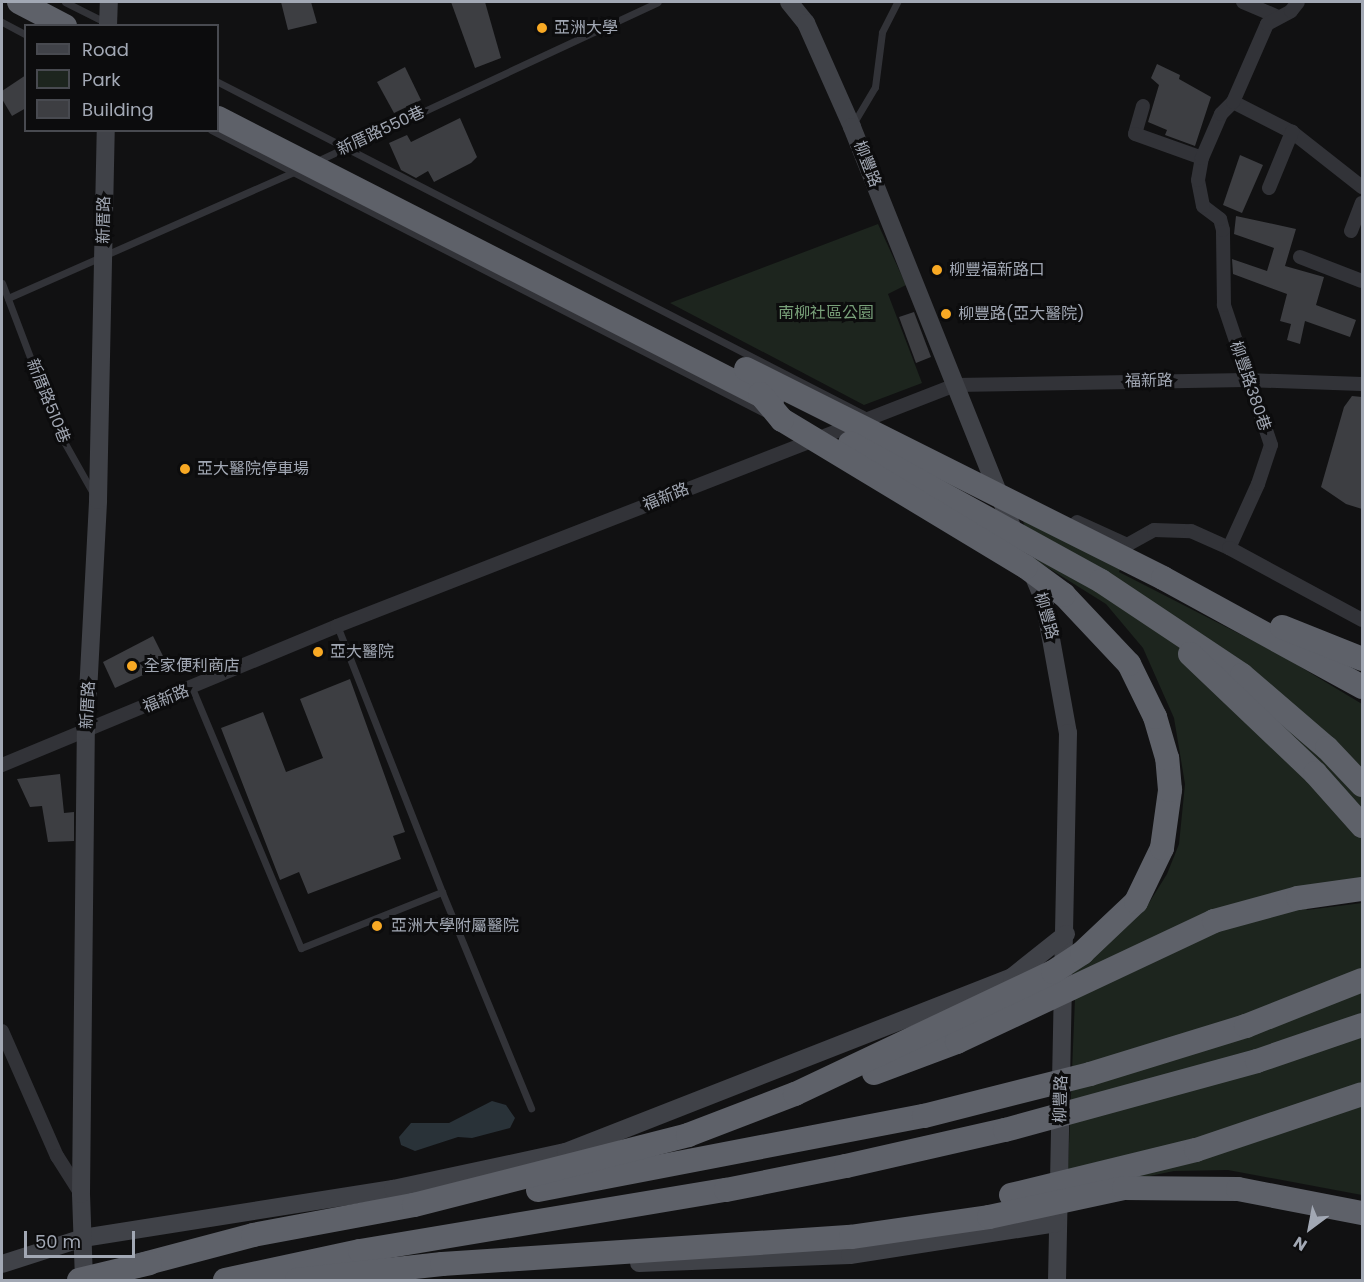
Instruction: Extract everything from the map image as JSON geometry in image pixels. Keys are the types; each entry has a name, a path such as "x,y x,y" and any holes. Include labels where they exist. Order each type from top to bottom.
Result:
{"highway":[{"path":"19,2 62,24"},
{"path":"2,8 33,24"},
{"path":"219,104 1163,578 1362,687"},
{"path":"219,118 760,394 1036,544 1242,675 1310,733 1362,784"},
{"path":"760,394 782,420 1026,567 1071,602 1128,664 1143,691 1167,758 1170,790 1162,848 1150,878 1136,902 1082,953 1015,991 795,1095"},
{"path":"1163,578 1362,659"},
{"path":"1147,613 1315,773 1362,826"},
{"path":"79,1281 253,1235 414,1205 614,1156 688,1135 795,1095 887,1069 957,1042 1215,921 1298,898 1355,889"},
{"path":"136,1266 260,1239 694,1162 924,1116 1090,1074 1246,1026 1362,980"},
{"path":"225,1281 360,1251 714,1192 846,1166 1005,1130 1177,1083 1362,1025"},
{"path":"764,1241 918,1217 1080,1179 1196,1150 1362,1094"},
{"path":"293,1281 442,1264 851,1237 989,1217 1124,1188 1238,1189 1362,1214"}],"street":[{"path":"109,24 110,2"},
{"name":"柳豐路","path":"789,2 806,23 852,127 993,484 1044,600 1059,668 1068,733 1066,934 1057,1281"},
{"path":"1243,2 1278,17"},
{"name":"柳豐路380巷","path":"1229,548 1258,484 1271,445 1246,380 1224,305 1223,230 1220,219 1203,206 1198,180 1202,158 1221,114 1233,102 1267,24 1291,11 1298,2"},
{"path":"1233,102 1292,132 1362,187"},
{"path":"1143,106 1135,134 1202,158"},
{"name":"新厝路","path":"84,1281 81,1194 86,731 98,500 106,132"},
{"path":"1269,188 1292,132"},
{"path":"1351,231 1362,203"},
{"path":"1300,257 1362,281"},
{"name":"福新路","path":"2,765 337,626 814,438 873,419 955,385 1246,380 1362,384"},
{"path":"993,484 1127,545 1154,530 1191,531 1229,548 1362,620"},
{"path":"2,1264 83,1238 393,1189 566,1152 1012,977 1066,934"},
{"path":"2,1031 57,1156 81,1194"},
{"path":"386,1281 440,1272 850,1255 1057,1223"}],"lane":[{"path":"65,2 107,24"},
{"name":"新厝路550巷","path":"103,258 344,149 658,2"},
{"path":"852,127 875,87 882,32 897,2"},
{"path":"2,22 24,33"},
{"path":"219,83 344,149 873,419"},
{"path":"214,132 814,438 1029,565"},
{"path":"8,297 103,258"},
{"name":"新厝路510巷","path":"2,283 58,431 98,500"},
{"path":"930,450 993,484"},
{"path":"337,626 442,892 531,1108"},
{"path":"192,688 301,948 442,892"}],"green space":[{"name":"南柳社區公園","path":"878,224 906,285 888,294 922,383 864,405 670,303"},
{"path":"1017,500 1127,552 1119,572 1279,654 1362,704 1362,879 1300,887 1307,910 1362,903 1362,1195 1228,1170 1174,1171 1067,1193 1075,998 1072,970 1149,903 1167,874 1179,844 1185,784 1174,718 1143,648 1106,604 1034,559"}],"shaded area":[{"path":"492,1101 506,1105 515,1118 510,1128 472,1138 458,1137 415,1151 401,1145 399,1137 411,1123 449,1123"}],"building":[{"path":"281,2 311,2 317,23 288,30"},
{"path":"451,2 485,2 501,58 475,68"},
{"path":"1157,64 1180,75 1179,79 1211,97 1195,146 1165,135 1167,130 1148,122 1159,85 1151,78"},
{"path":"405,67 421,100 394,113 377,82"},
{"path":"24,76 24,109 12,116 2,99 2,91"},
{"path":"460,118 477,157 471,163 434,182 428,171 416,178 401,170 389,143 407,135 411,142"},
{"path":"1240,155 1263,165 1242,213 1223,205"},
{"path":"1236,216 1296,229 1285,266 1324,277 1316,305 1356,320 1350,337 1305,321 1300,344 1287,340 1291,324 1280,321 1287,294 1233,274 1232,259 1267,271 1274,248 1234,234"},
{"path":"914,312 931,357 916,363 899,317"},
{"path":"1352,396 1362,397 1362,509 1346,504 1321,487 1344,407"},
{"path":"153,636 167,664 115,688 103,662"},
{"path":"350,679 405,832 393,836 401,859 308,894 299,872 280,880 221,728 263,712 286,772 323,758 300,699"},
{"path":"60,774 64,813 74,812 74,841 48,842 42,806 30,807 17,779"}],"place":[{"name":"亞洲大學","path":"542,28"},
{"name":"柳豐福新路口","path":"937,270"},
{"name":"柳豐路(亞大醫院)","path":"946,314"},
{"name":"亞大醫院停車場","path":"185,469"},
{"name":"亞大醫院","path":"318,652"},
{"name":"全家便利商店","path":"132,666"},
{"name":"亞洲大學附屬醫院","path":"377,926"}]}
